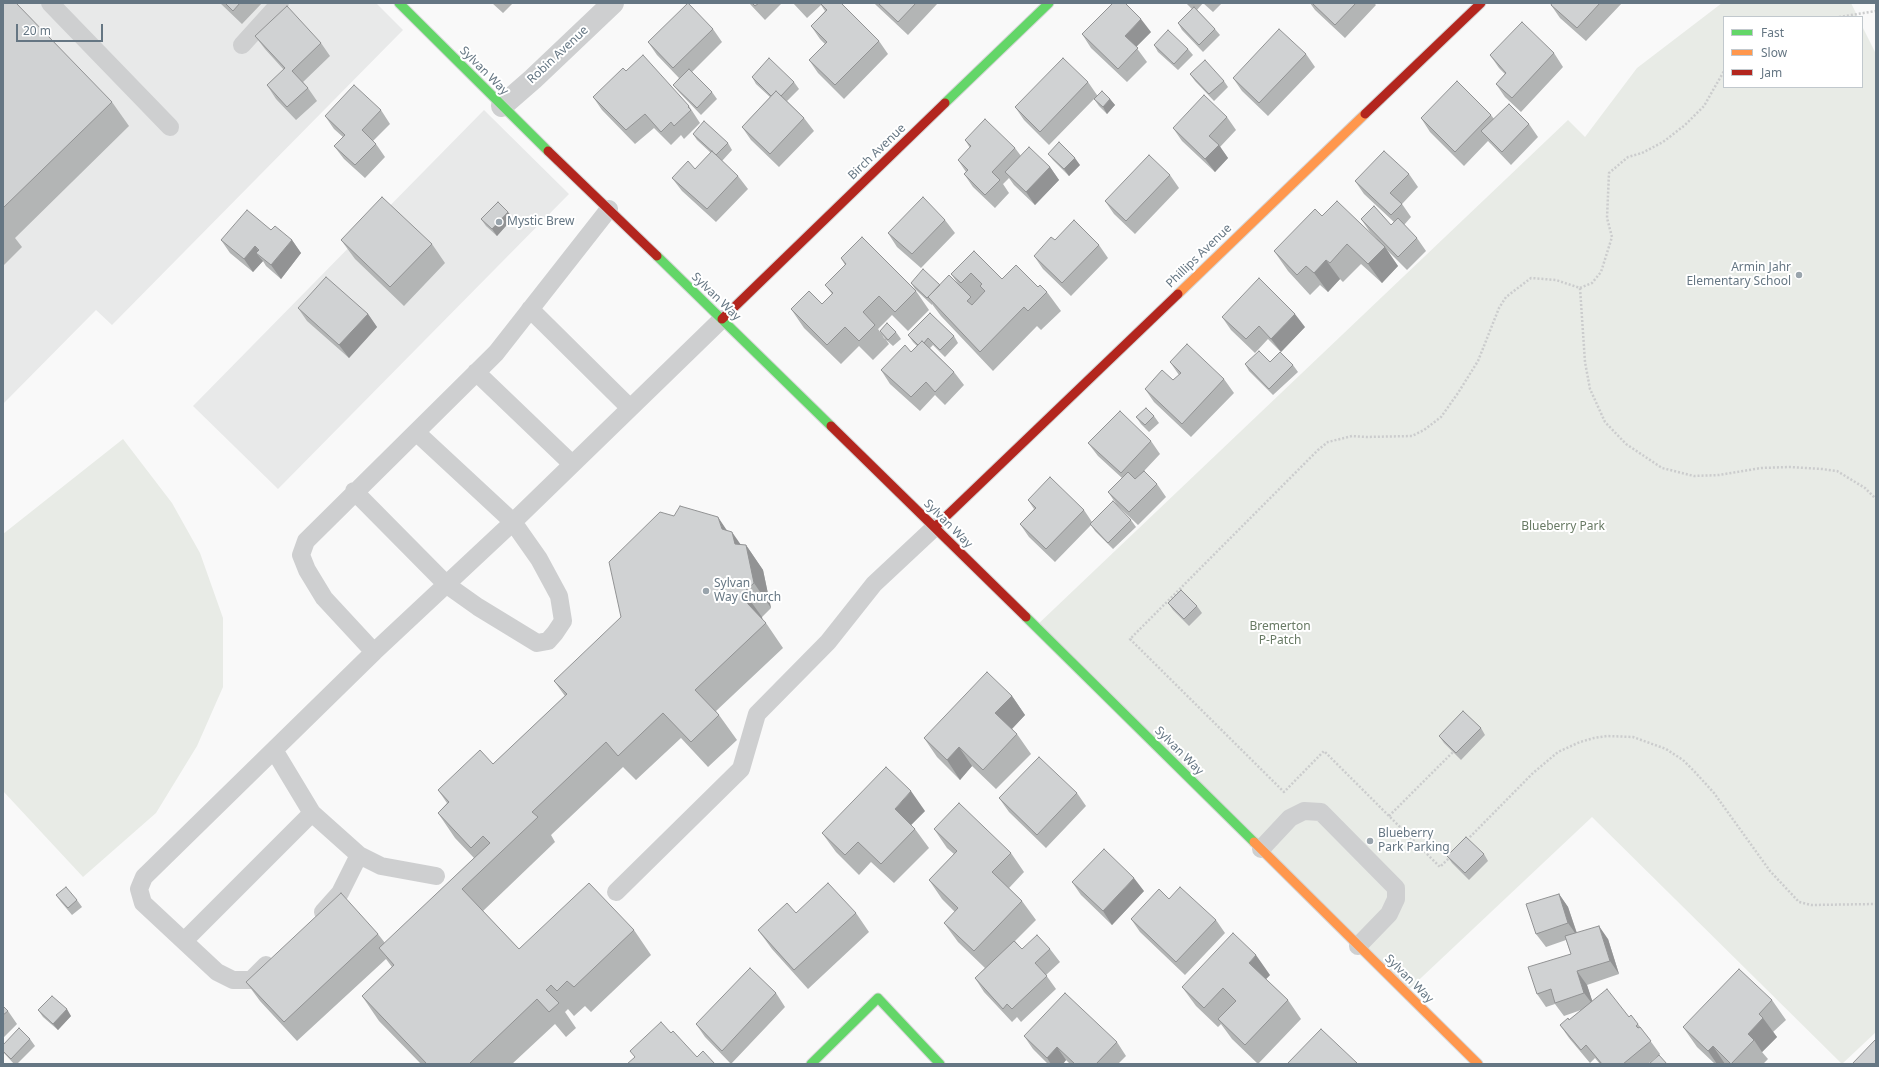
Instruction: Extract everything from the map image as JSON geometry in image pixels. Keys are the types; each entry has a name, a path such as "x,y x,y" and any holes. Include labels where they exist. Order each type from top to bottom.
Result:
{"main road":[{"name":"Sylvan Way","path":"399,3 502,106 935,527 1478,1064"},
{"name":"Birch Avenue","path":"722,319 1049,3"},
{"name":"Phillips Avenue","path":"935,527 1481,3"},
{"path":"812,1064 878,998 940,1064"}],"street":[{"name":"Robin Avenue","path":"502,106 533,79 613,3"}],"lane":[{"path":"50,3 170,126"},
{"path":"242,45 280,3"},
{"path":"374,652 324,598 307,570 300,554 306,541 354,491 496,353 609,209"},
{"path":"530,309 630,408"},
{"path":"280,953 251,980 233,980 217,972 143,903 139,889 144,877 374,652 513,522 722,319"},
{"path":"476,372 572,464"},
{"path":"354,491 447,585 478,607 537,643 548,641 556,633 562,621 559,596 538,559 513,522 416,432"},
{"path":"616,892 741,769 757,714 828,642 874,584 935,527"},
{"path":"274,750 312,813 359,855 381,866 436,876"},
{"path":"1261,849 1290,818 1304,812 1321,812 1396,888 1396,899 1389,914 1358,946"},
{"path":"184,941 312,813"},
{"path":"309,926 340,893 359,855"}],"path":[{"path":"1845,16 1876,11"},
{"path":"1456,850 1440,867 1324,751 1284,792 1130,639 1318,450 1328,442 1352,436 1412,436 1424,430 1441,417 1478,361 1499,308 1506,297 1521,284 1531,278 1556,280 1580,288 1592,283 1601,272 1612,237 1607,218 1609,173 1628,157 1642,153 1663,142 1685,125 1704,106 1723,73"},
{"path":"1580,288 1585,362 1590,389 1605,422 1626,444 1662,468 1694,476 1719,476 1761,468 1789,466 1822,468 1837,471 1865,488 1876,498"},
{"path":"1462,845 1533,773 1558,752 1580,742 1594,738 1607,736 1633,737 1666,749 1683,760 1714,793 1770,871 1799,902 1811,905 1876,904"},
{"path":"1389,816 1454,752"}],"shaded area":[{"path":"3,3 376,3 403,30 112,325 96,310 3,404"},
{"path":"484,110 569,194 278,489 193,406"}],"green space":[{"name":"Blueberry Park","path":"1722,3 1851,3 1858,16 1723,16 1723,88 1863,88 1863,28 1876,54 1876,1032 1842,1064 1592,817 1405,993 1035,627 1568,120 1585,137 1637,68"},
{"path":"123,439 172,503 200,553 223,618 223,687 197,746 156,813 83,877 3,791 3,534"}],"building":[{"path":"3,3 16,3 112,102 3,208"},
{"path":"225,3 240,3 233,11"},
{"path":"688,3 713,29 673,68 648,42"},
{"path":"752,3 759,3 755,6"},
{"path":"820,3 841,3 879,41 835,85 809,60 827,42 811,26 827,10"},
{"path":"878,3 916,3 898,22"},
{"path":"1113,3 1125,3 1141,19 1125,36 1138,48 1118,69 1082,34"},
{"path":"1312,3 1356,3 1335,25"},
{"path":"1552,3 1600,3 1577,28 1551,5"},
{"path":"287,6 321,43 292,71 308,88 287,107 267,85 285,68 255,36"},
{"path":"1194,7 1215,29 1199,45 1178,23"},
{"path":"1522,22 1554,53 1512,98 1496,84 1506,73 1490,55"},
{"path":"1279,29 1306,54 1259,103 1233,78"},
{"path":"1168,30 1188,49 1174,64 1154,45"},
{"path":"643,55 691,110 674,126 671,122 661,132 645,114 626,130 593,97 623,68 626,71"},
{"path":"769,58 794,82 781,96 776,91 771,96 752,77"},
{"path":"1063,58 1088,82 1040,132 1015,107"},
{"path":"1205,60 1224,81 1209,94 1190,74"},
{"path":"689,69 712,92 697,108 673,85"},
{"path":"1457,81 1491,115 1455,152 1421,118"},
{"path":"354,85 381,110 362,130 376,144 355,165 334,146 345,135 325,116"},
{"path":"776,91 804,118 770,154 742,127"},
{"path":"1102,91 1110,99 1103,107 1094,99"},
{"path":"1204,95 1227,117 1209,136 1219,145 1205,159 1173,128"},
{"path":"1509,104 1529,124 1502,152 1481,131"},
{"path":"985,119 1015,148 992,172 1000,180 985,195 964,174 968,170 958,160 971,146 965,140"},
{"path":"704,121 728,143 716,155 693,134"},
{"path":"1059,142 1075,158 1064,169 1048,154"},
{"path":"1029,147 1050,167 1026,192 1005,172"},
{"path":"712,151 738,176 707,209 672,178 688,161 695,169"},
{"path":"1384,151 1409,174 1390,193 1402,204 1391,215 1355,181"},
{"path":"1149,155 1170,175 1126,221 1105,201"},
{"path":"382,197 432,244 390,287 341,240"},
{"path":"923,197 945,220 912,254 888,233"},
{"path":"1337,201 1385,247 1368,264 1347,244 1330,263 1326,260 1314,273 1306,266 1297,275 1274,251 1315,209 1322,216"},
{"path":"498,202 508,212 492,229 481,219"},
{"path":"1374,206 1391,225 1398,218 1417,238 1398,257 1361,219"},
{"path":"247,210 271,230 275,226 292,240 271,265 256,253 259,250 255,246 244,259 221,240"},
{"path":"1074,220 1099,245 1062,283 1034,256 1051,237 1055,240"},
{"path":"862,237 916,291 895,312 879,296 863,312 875,325 859,341 845,327 827,345 791,309 809,291 822,304 833,293 825,285 846,264 841,258"},
{"path":"974,251 1002,279 1016,265 1038,287 1040,285 1047,292 1028,311 1024,307 980,352 928,297 949,275 971,297 967,301 972,305 985,291 980,286 982,284 971,273 961,283 951,274"},
{"path":"923,269 940,285 927,298 911,283"},
{"path":"326,277 368,314 339,345 298,308"},
{"path":"1259,278 1295,314 1271,339 1259,326 1246,339 1222,317"},
{"path":"930,313 954,336 940,350 928,338 924,343 922,341 918,345 908,335"},
{"path":"887,323 896,332 888,340 880,331"},
{"path":"922,341 954,372 935,392 926,382 911,397 881,370 905,345 911,352"},
{"path":"1187,344 1224,379 1182,424 1145,389 1162,370 1173,380 1181,373 1170,362"},
{"path":"1259,351 1270,362 1280,352 1293,365 1269,389 1245,364"},
{"path":"1146,408 1154,416 1145,425 1136,417"},
{"path":"1120,411 1151,441 1121,473 1088,443"},
{"path":"1144,471 1157,484 1129,512 1108,492 1128,472 1135,479"},
{"path":"1050,477 1084,510 1046,549 1020,524 1036,508 1028,500"},
{"path":"1113,501 1131,520 1108,543 1090,524"},
{"path":"680,506 718,517 722,529 732,532 735,544 746,545 754,583 744,592 748,604 766,623 695,690 719,715 691,742 663,713 618,756 606,742 532,812 538,817 462,889 519,949 589,883 634,930 574,987 567,981 557,991 551,985 546,990 559,1003 549,1012 537,999 469,1064 427,1064 362,996 394,965 379,948 490,843 483,836 471,848 438,813 449,802 438,790 480,750 493,764 567,694 554,681 621,617 609,562 660,512 674,516"},
{"path":"1181,590 1197,606 1184,619 1168,603"},
{"path":"987,672 1012,696 995,713 1017,734 983,770 959,747 947,760 924,738"},
{"path":"1463,711 1481,728 1456,753 1439,736"},
{"path":"1039,757 1077,793 1037,835 999,798"},
{"path":"886,767 911,791 895,809 915,829 881,864 858,842 845,855 822,833"},
{"path":"959,803 1011,853 992,872 1022,901 974,951 944,923 958,908 929,880 957,851 934,829"},
{"path":"1466,837 1484,854 1465,873 1447,856"},
{"path":"1104,849 1134,878 1103,911 1072,882"},
{"path":"828,883 856,913 794,970 758,930 787,903 796,913"},
{"path":"66,887 77,900 68,908 56,895"},
{"path":"1180,887 1216,920 1176,962 1131,919 1159,889 1169,899"},
{"path":"341,893 378,934 284,1022 246,982"},
{"path":"1559,894 1568,923 1536,934 1526,904"},
{"path":"1599,926 1610,961 1577,971 1584,993 1555,1003 1551,989 1537,994 1528,967 1571,954 1565,936"},
{"path":"1233,933 1256,955 1249,963 1288,1000 1245,1045 1218,1019 1236,1001 1223,988 1204,1008 1182,987"},
{"path":"1037,935 1050,949 1035,963 1047,976 1012,1009 1007,1004 1003,1009 975,978 1014,941 1022,949"},
{"path":"750,968 776,993 722,1051 696,1024"},
{"path":"1739,969 1772,1000 1759,1014 1763,1018 1748,1034 1754,1040 1731,1064 1713,1046 1708,1051 1683,1027"},
{"path":"1607,989 1629,1017 1631,1015 1638,1024 1636,1026 1638,1028 1640,1027 1651,1041 1623,1064 1602,1064 1586,1045 1581,1050 1560,1025 1568,1018 1569,1020"},
{"path":"1065,993 1117,1042 1096,1064 1075,1064 1057,1047 1047,1058 1024,1036"},
{"path":"52,996 67,1009 53,1024 38,1010"},
{"path":"3,1006 8,1011 3,1015"},
{"path":"661,1022 671,1033 673,1031 697,1057 703,1051 715,1064 627,1064 635,1057 630,1051"},
{"path":"19,1028 30,1039 11,1059 3,1051 3,1045"},
{"path":"1321,1029 1357,1063 1287,1064"},
{"path":"1876,1039 1876,1064 1852,1064"},
{"path":"1659,1055 1667,1064 1649,1064"}],"traffic: fast":[{"path":"399,3 548,151"},
{"path":"945,103 1049,3"},
{"path":"657,256 831,426"},
{"path":"1026,617 1254,842"},
{"path":"811,1064 878,998 940,1064"}],"traffic: slow":[{"path":"1178,294 1365,114"},
{"path":"1254,842 1478,1064"}],"traffic: jam":[{"path":"1365,114 1481,3"},
{"path":"722,319 945,103"},
{"path":"548,151 657,256"},
{"path":"935,527 1178,294"},
{"path":"831,426 1026,617"}],"place":[{"name":"Mystic Brew","path":"499,222"},
{"name":"Armin Jahr Elementary School","path":"1799,275"},
{"name":"Sylvan Way Church","path":"706,591"},
{"name":"Blueberry Park Parking","path":"1370,841"}],"park label":[{"name":"Bremerton P-Patch","path":"1280,634"}]}
